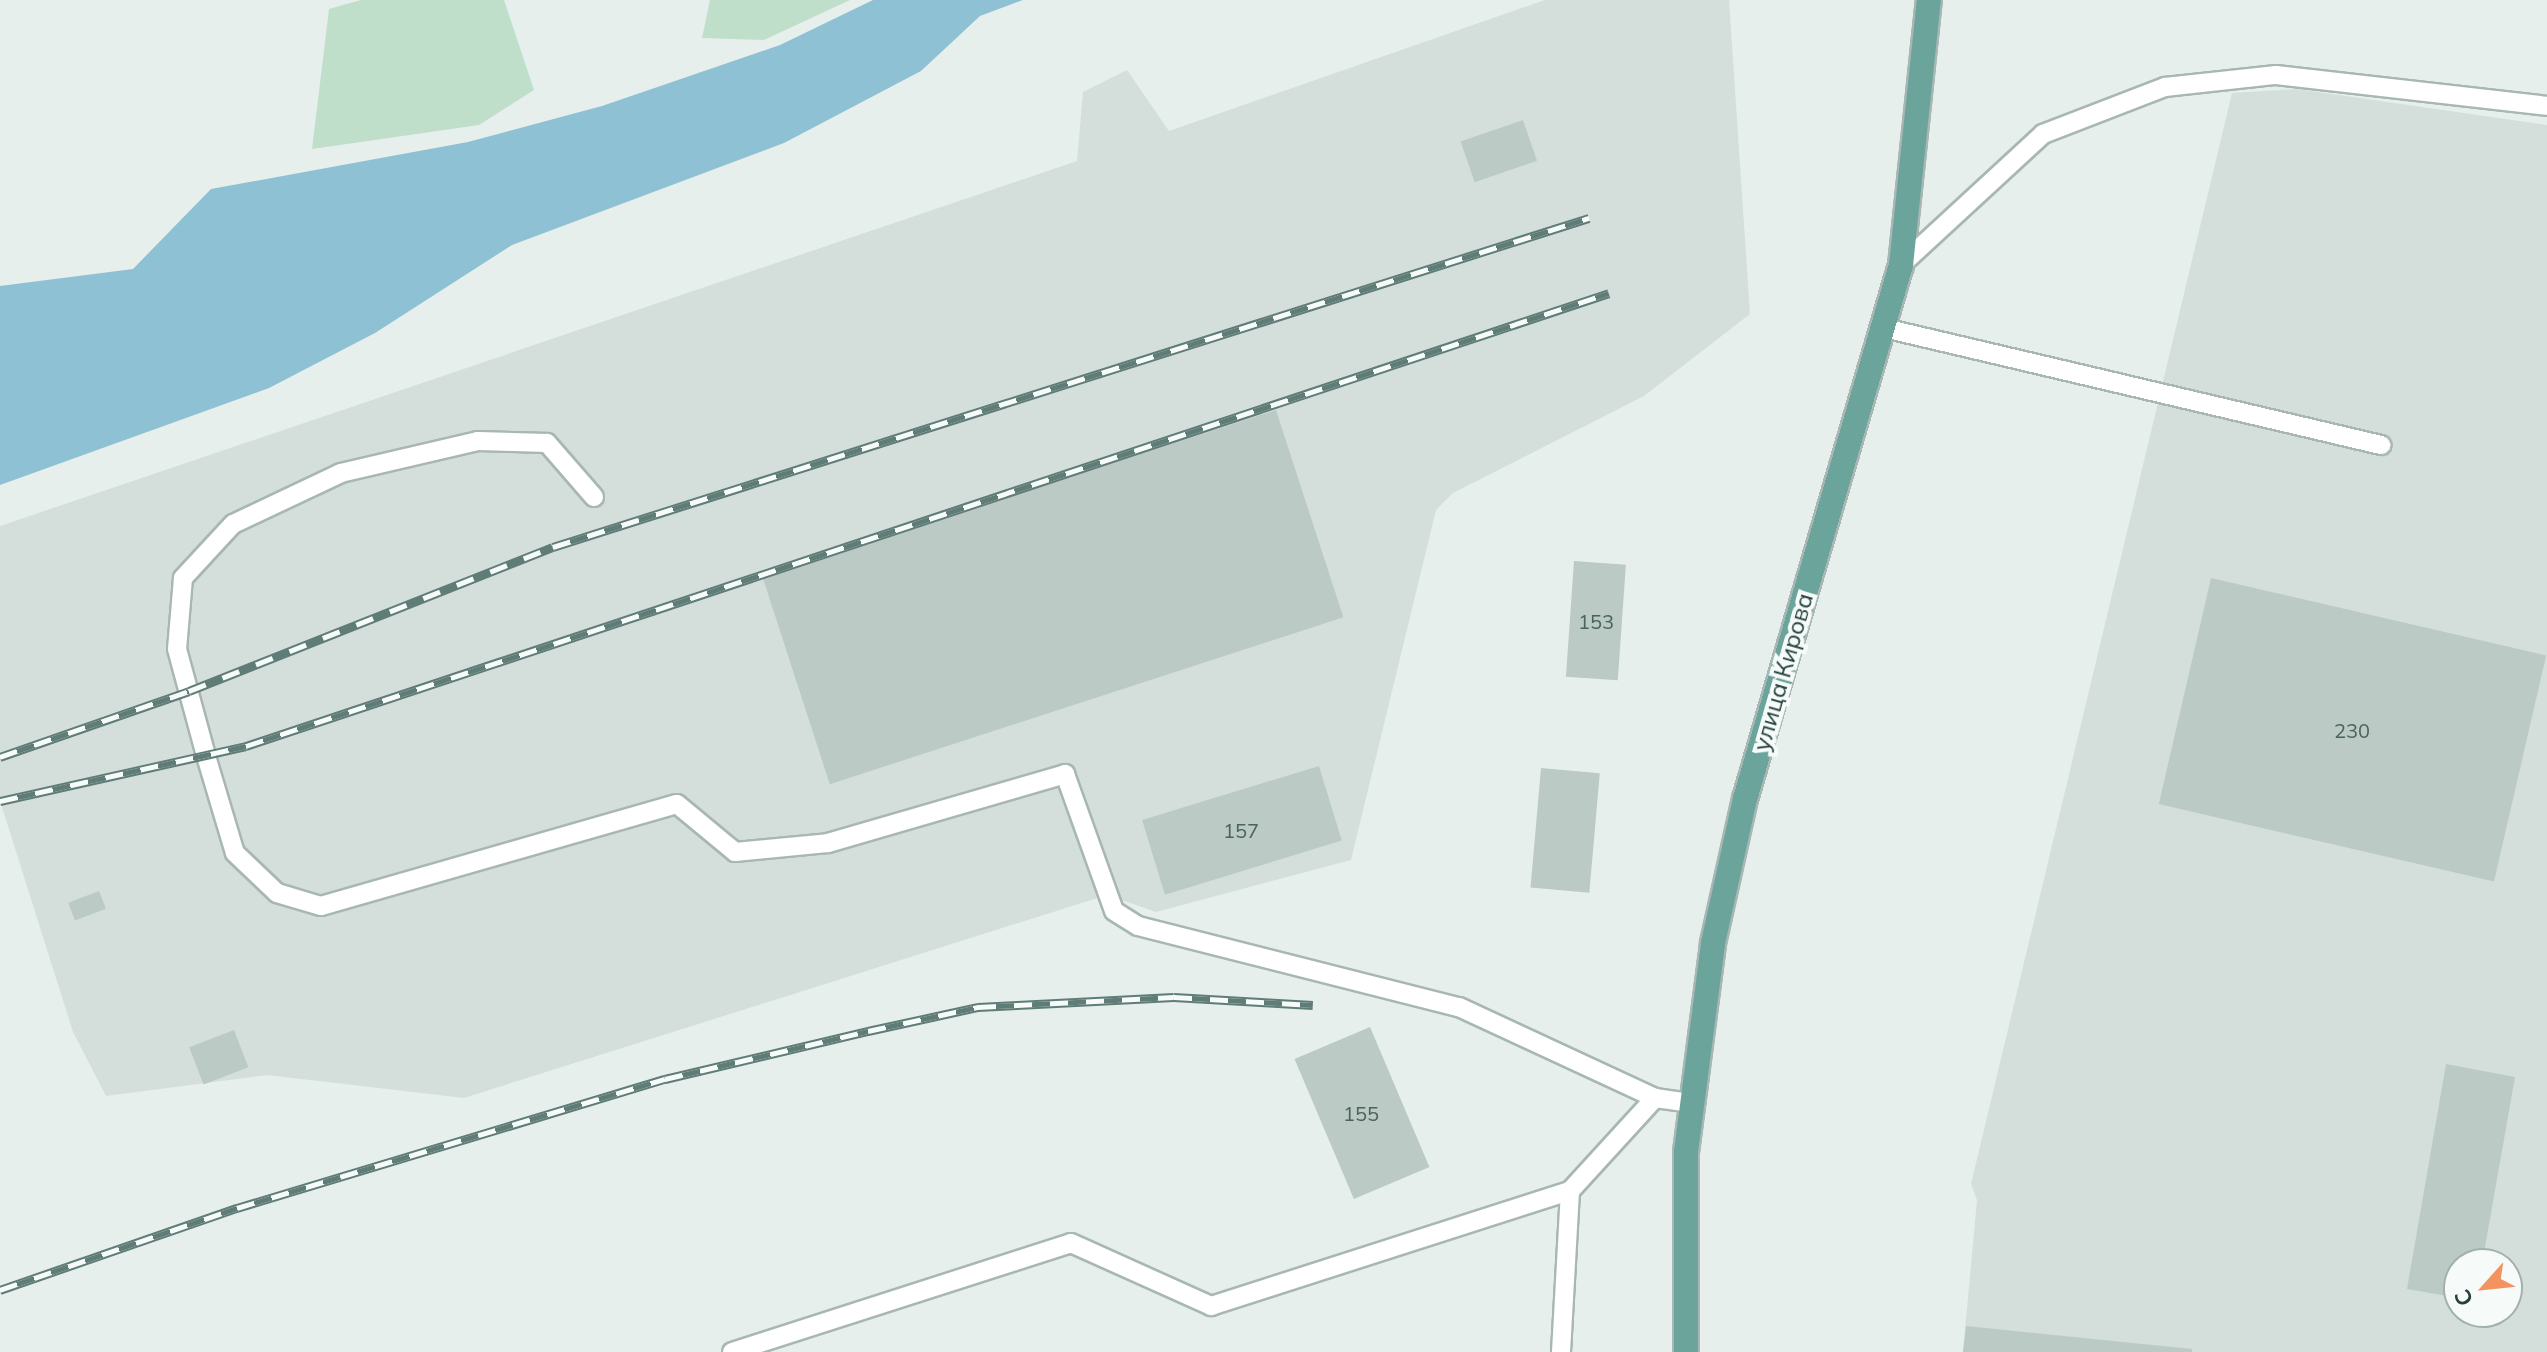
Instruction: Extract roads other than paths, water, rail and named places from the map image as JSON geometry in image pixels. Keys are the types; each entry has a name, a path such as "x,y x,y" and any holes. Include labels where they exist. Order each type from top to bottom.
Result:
{"main road":[{"name":"улица Кирова","path":"1686,1352 1692,1103 1713,943 1745,799 1901,265 1929,0"}],"lane":[{"path":"1901,265 2043,134 2165,87 2276,75 2547,106"},
{"path":"1884,328 2381,445"},
{"path":"594,497 547,443 478,441 341,473 233,524 183,578 177,649 210,770 235,853 277,893 321,906 677,804 735,852 828,843 1065,774 1114,911 1138,926 1459,1007 1655,1098 1692,1103"},
{"path":"732,1352 1071,1243 1211,1306 1570,1191 1655,1098"},
{"path":"1561,1352 1570,1191"}],"water":[{"path":"873,0 1023,0 980,16 921,71 784,143 512,245 375,333 269,388 0,485 0,286 133,269 211,189 468,142 602,106 780,45"}],"railway":[{"path":"0,757 189,691 553,547 1589,218"},
{"path":"0,801 246,746 1609,293"},
{"path":"0,1290 237,1208 665,1079 978,1007 1174,997 1313,1005"}]}
